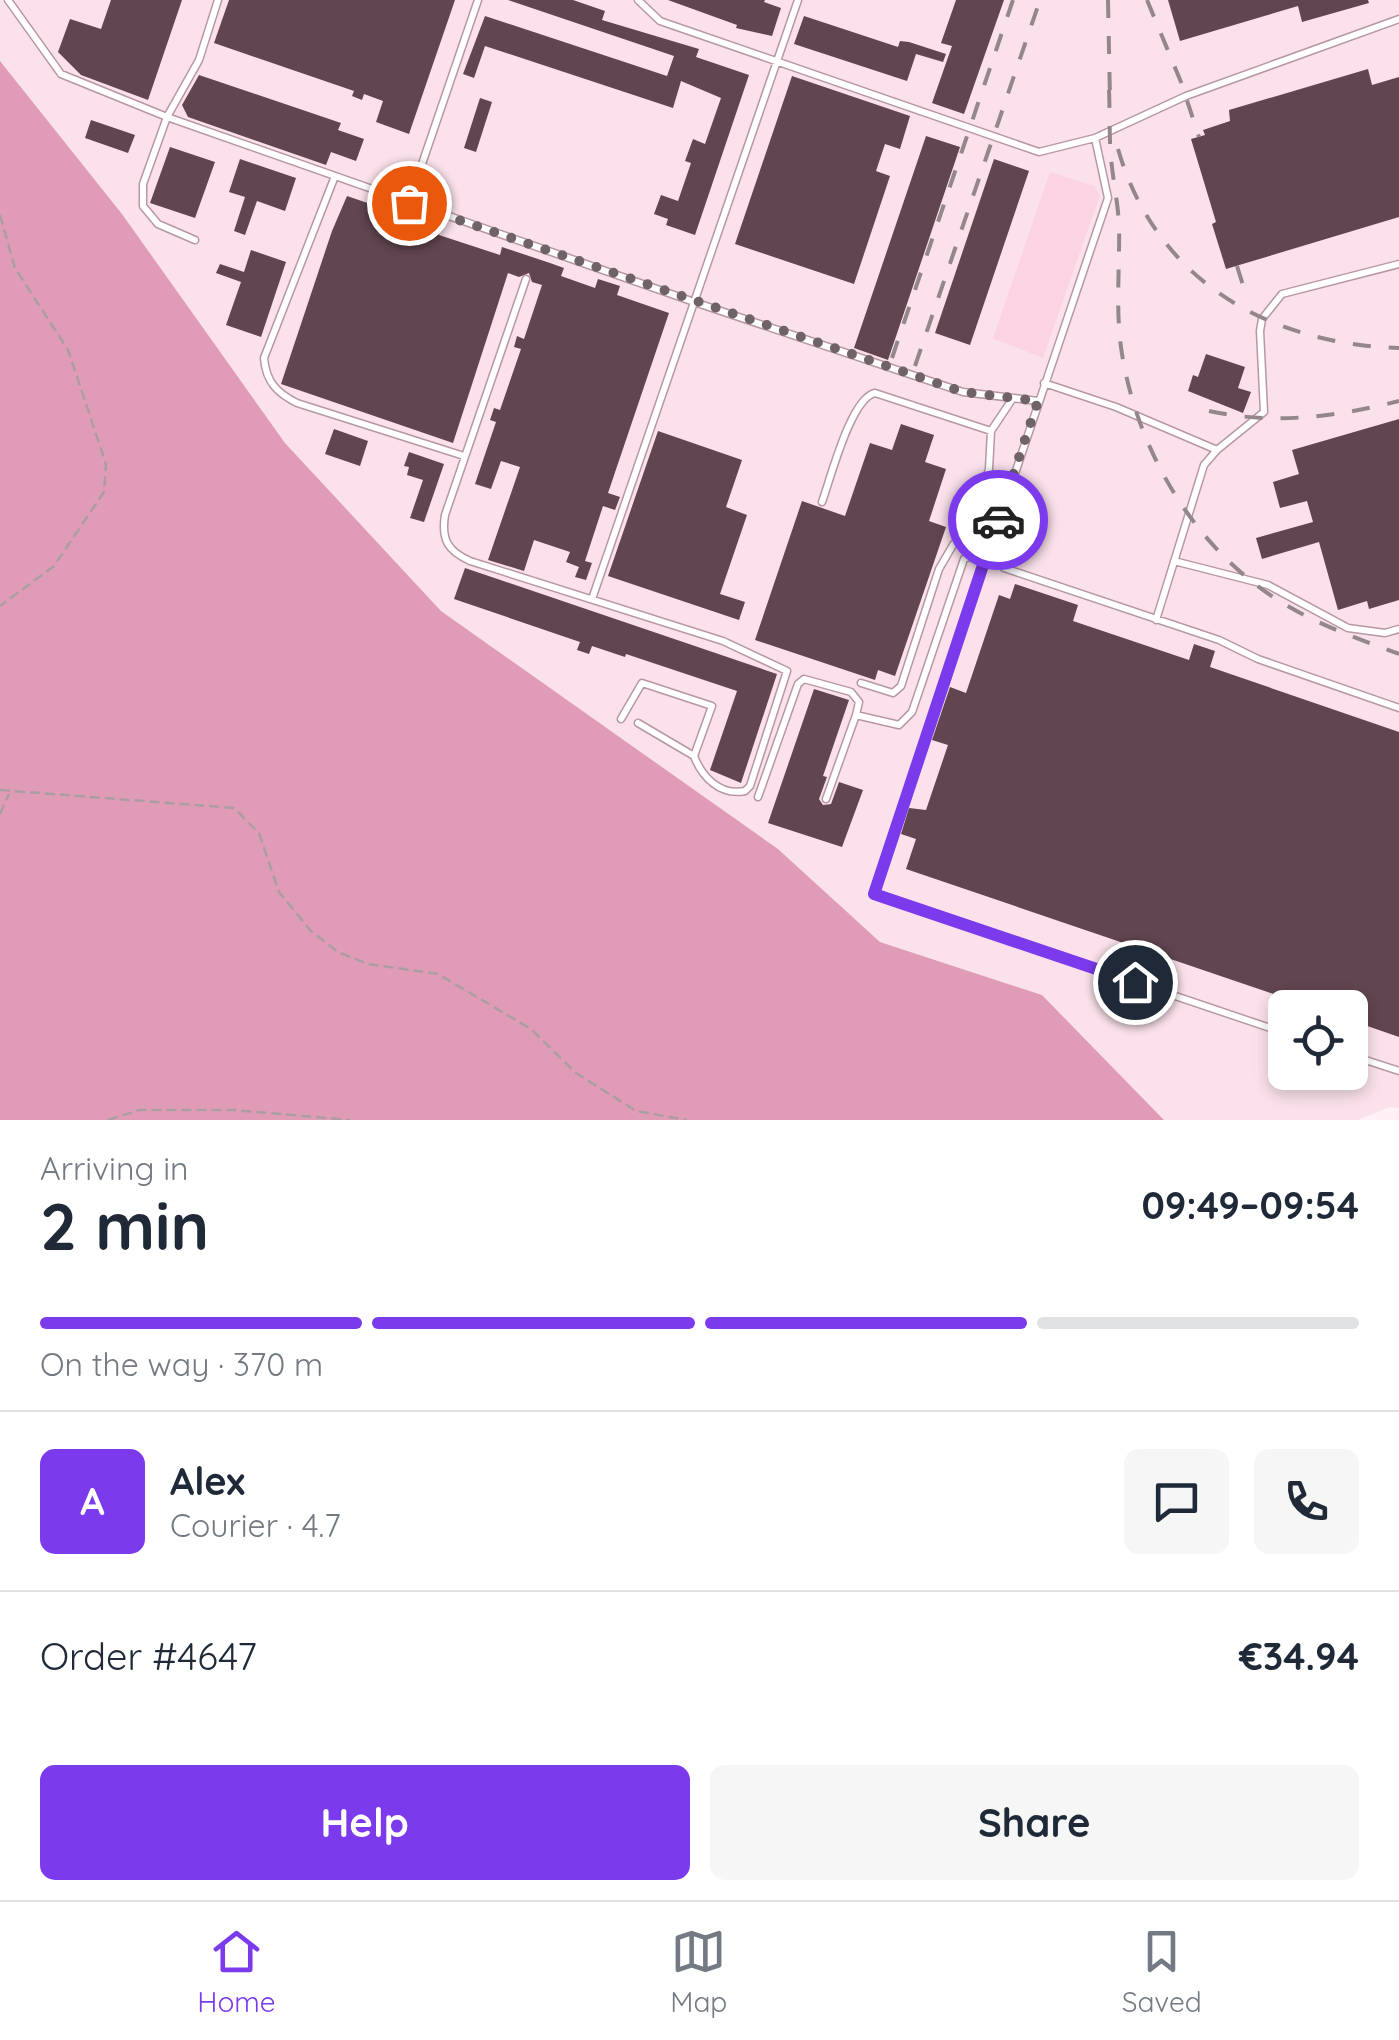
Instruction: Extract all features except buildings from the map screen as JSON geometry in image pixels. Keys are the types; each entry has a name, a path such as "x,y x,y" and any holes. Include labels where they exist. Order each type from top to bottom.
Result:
{"lane":[{"path":"8,0 61,74 167,116 694,302 963,392 1038,401"},
{"path":"196,240 158,224 143,206 143,184 167,116 199,60 218,0"},
{"path":"409,203 478,0"},
{"path":"638,0 660,20 1039,152 1095,138 1186,96 1399,19"},
{"path":"592,600 798,0"},
{"path":"1095,138 1108,198 874,894 1268,1027"},
{"path":"336,176 264,358 268,378 281,394 297,402 464,456"},
{"path":"533,257 536,247"},
{"path":"1156,620 1204,465 1264,412 1262,319 1282,294 1399,264"},
{"path":"526,279 443,525 450,550 470,560 723,641 787,672 750,786 745,791 725,790 710,782 694,756 638,724"},
{"path":"1044,383 1217,450"},
{"path":"822,502 856,408 867,395 875,393 991,432"},
{"path":"861,682 893,693 901,686 940,570 953,545 974,519 989,469 991,432 1013,398"},
{"path":"856,715 891,725 905,721 912,712 964,559 988,549"},
{"path":"1174,562 1268,585 1348,628 1385,634 1399,629"},
{"path":"1004,568 1399,708"},
{"path":"758,797 798,684 804,678 851,692 859,702 826,799"},
{"path":"621,718 642,683 712,706 694,756"},
{"path":"1368,1061 1399,1071"}],"path":[{"path":"0,216 15,268 68,350 106,464 104,492 54,566 0,606"},
{"path":"0,790 234,808 259,832 279,892 311,930 338,952 368,964 438,974 531,1028 576,1073 636,1111 688,1120"},
{"path":"0,814 10,793"},
{"path":"108,1120 139,1110 234,1110 350,1120"}],"shaded area":[{"path":"0,0 1399,0 1399,1108 1390,1107 1358,1120 1164,1120 1042,995 880,942 778,849 441,611 285,443 122,214 0,61"},
{"path":"0,61 122,214 285,443 441,611 778,849 880,942 1042,995 1164,1120 0,1120"},
{"path":"1050,172 1094,186 1100,195 1043,358 993,338"}],"railway":[{"path":"892,358 1013,0"},
{"path":"915,366 1040,0"},
{"path":"1108,0 1110,100"},
{"path":"1147,0 1199,137"},
{"path":"1109,90 1111,158 1119,225 1122,354 1130,391 1157,462 1197,526 1250,580 1309,618 1399,654"},
{"path":"1118,149 1136,195 1160,235 1189,269 1224,296 1263,318 1306,334 1351,344 1399,348"},
{"path":"1237,266 1246,295"},
{"path":"1209,411 1257,418 1304,417 1399,401"}],"way so far":[{"path":"409,203 963,392 1038,401 998,520"}],"route":[{"path":"998,520 874,894 1135,982"}]}
